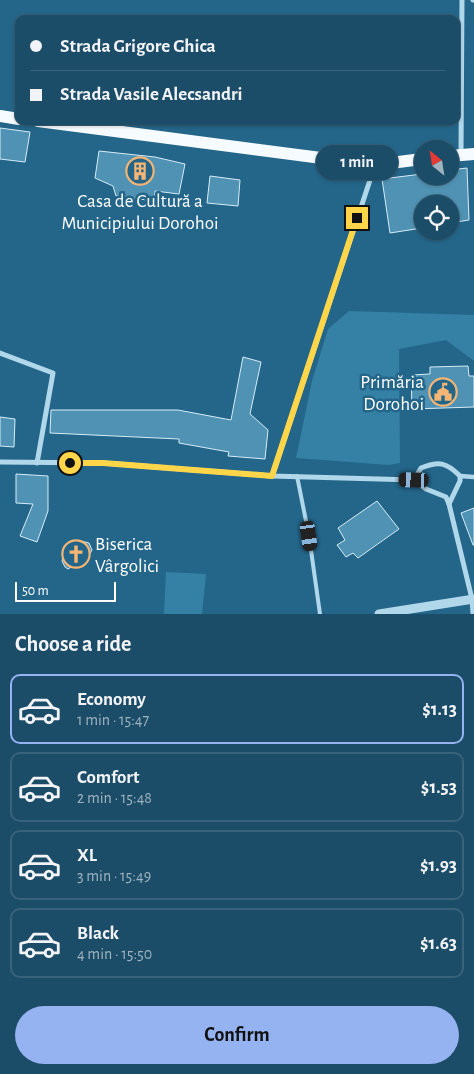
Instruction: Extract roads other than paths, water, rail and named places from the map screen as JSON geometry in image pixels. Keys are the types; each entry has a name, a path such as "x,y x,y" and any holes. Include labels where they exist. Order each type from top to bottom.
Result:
{"main road":[{"path":"0,116 15,118"},
{"path":"69,125 375,165 414,160"}],"street":[{"path":"462,0 462,155"},
{"path":"272,476 375,165"},
{"path":"0,353 53,373 37,463"},
{"path":"0,462 103,463 272,476 414,480 426,489 446,497 473,599 473,614"},
{"path":"414,480 421,468 434,463 449,466 460,476 474,477"},
{"path":"449,504 460,482 460,476"},
{"path":"379,614 473,599"}],"lane":[{"path":"297,476 309,536 320,614"}],"place":[{"name":"Casa de Cultură a Municipiului Dorohoi","path":"140,171"},
{"name":"Primăria Dorohoi","path":"443,392"},
{"name":"Biserica Vârgolici","path":"76,554"}]}
